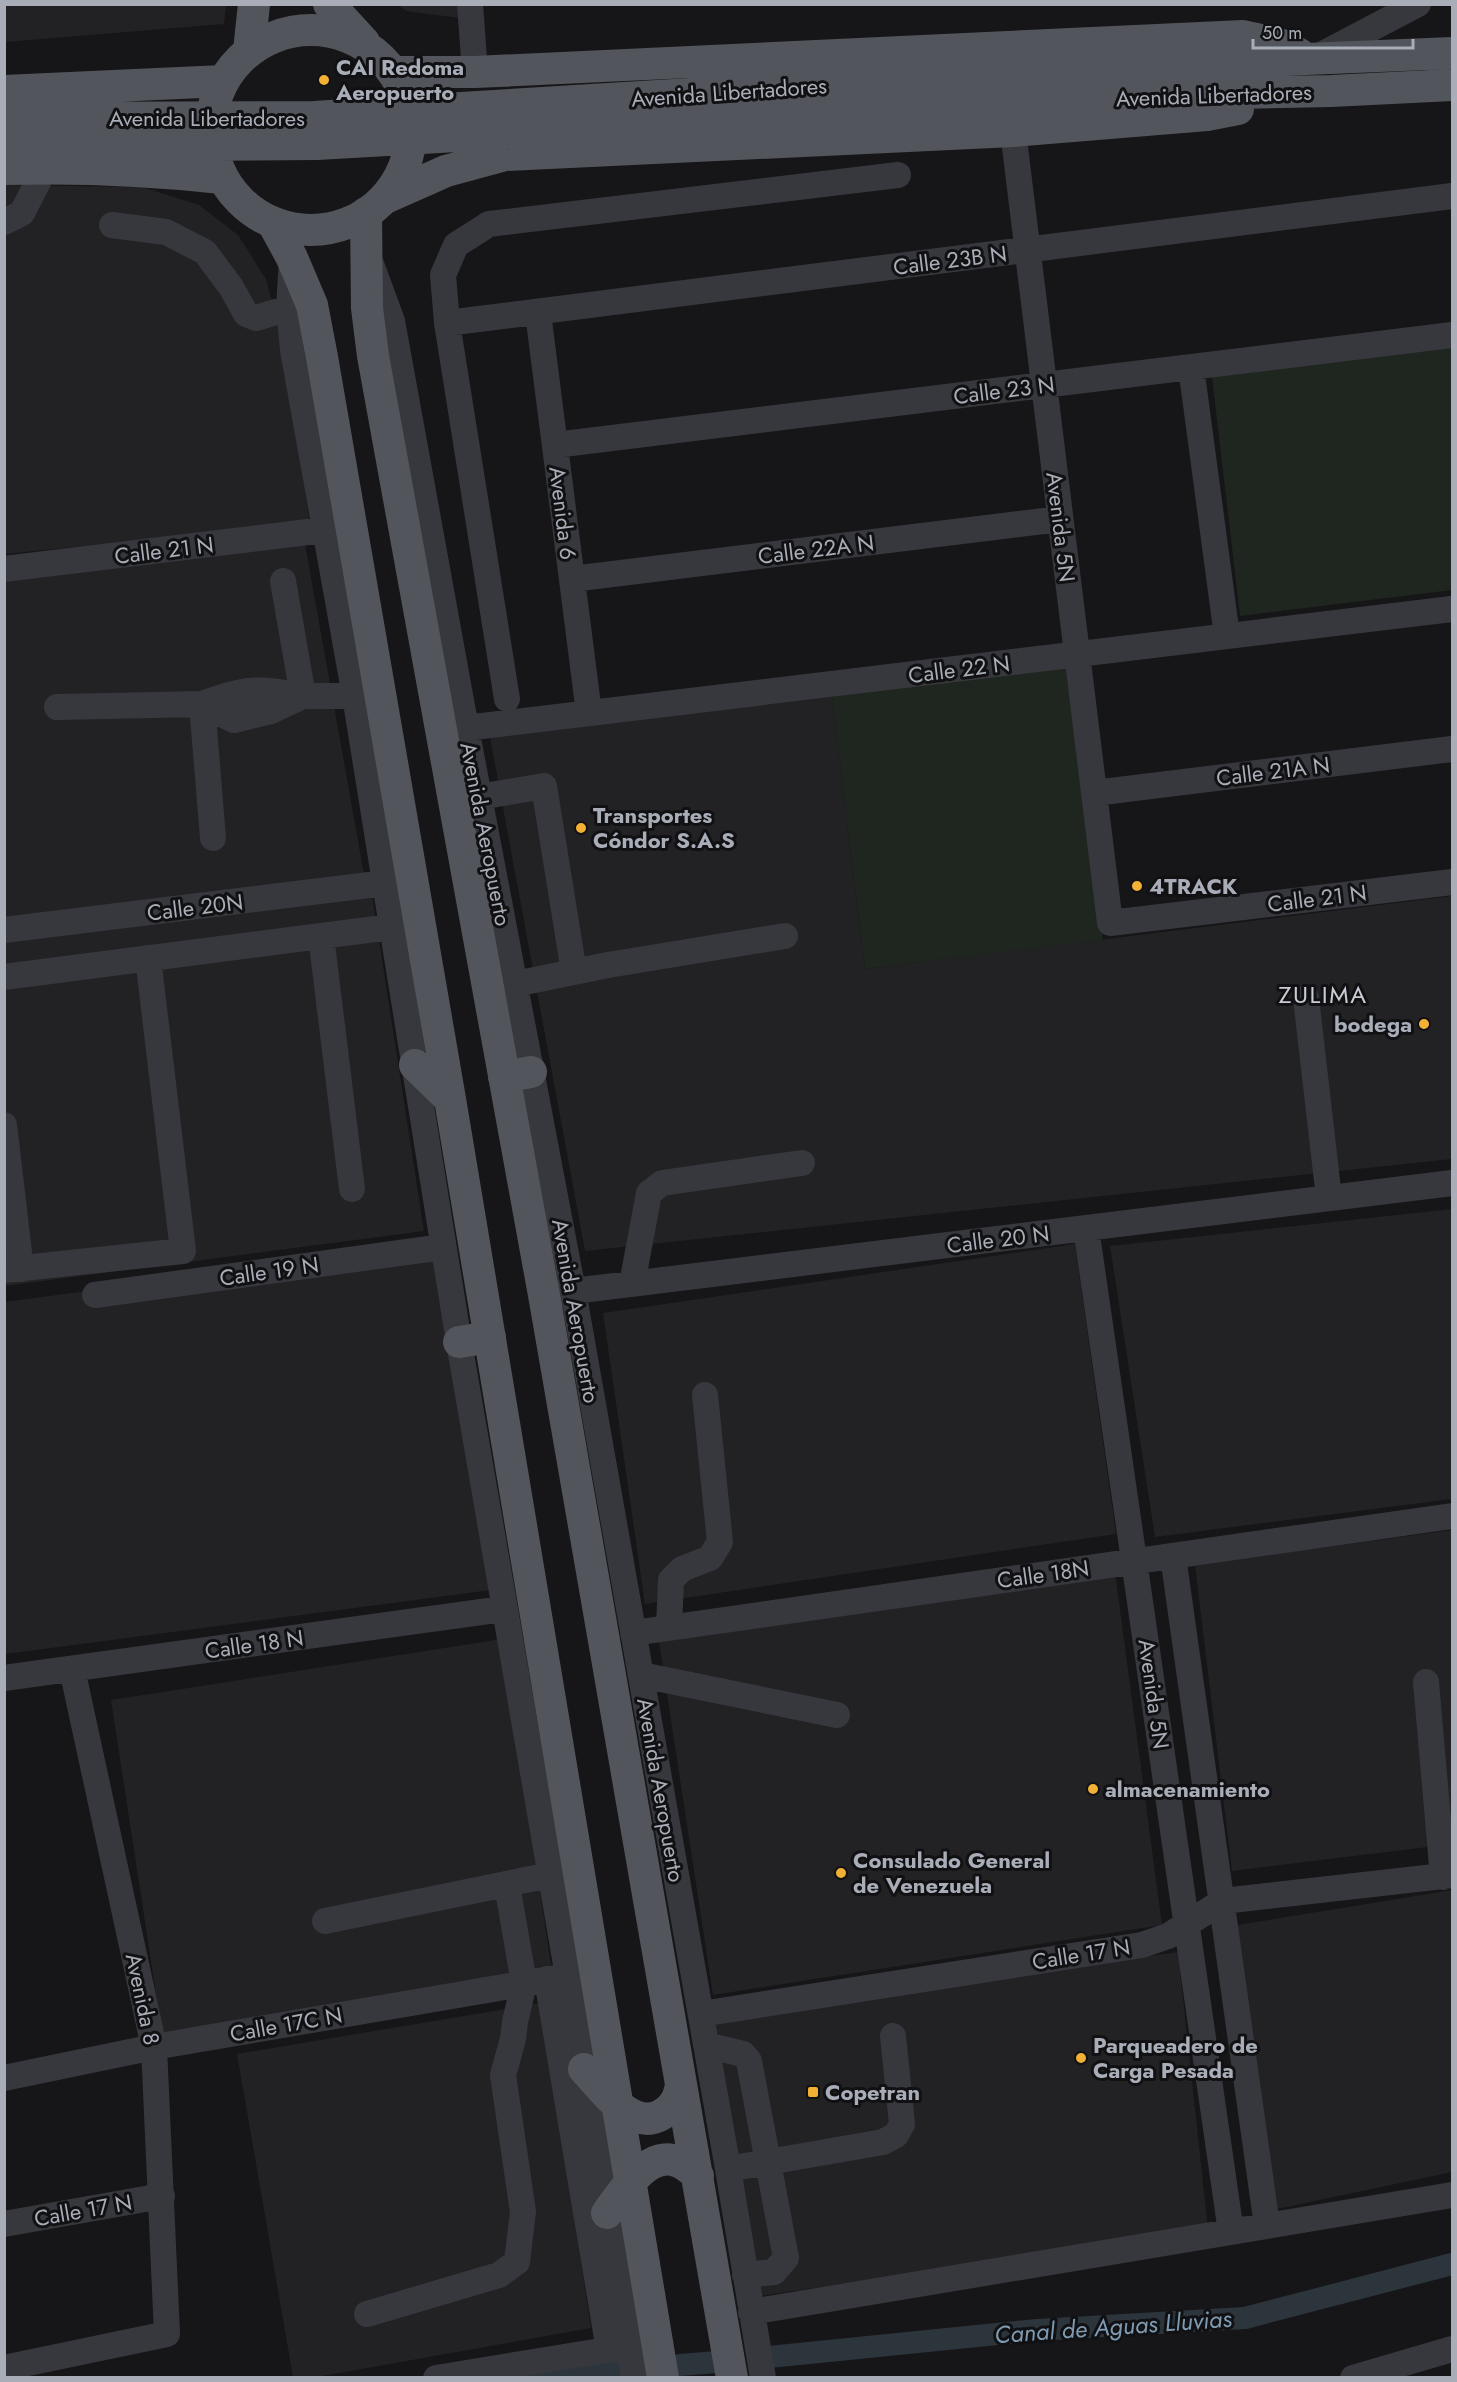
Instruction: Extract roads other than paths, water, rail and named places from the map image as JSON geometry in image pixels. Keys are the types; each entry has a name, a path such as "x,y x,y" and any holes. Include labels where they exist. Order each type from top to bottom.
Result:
{"main road":[{"path":"249,51 254,4"},
{"path":"329,4 393,72 408,102 411,136 404,169 376,206"},
{"path":"369,48 340,34 308,30 277,36 249,51 223,81 212,113 211,146 222,178 243,205 273,223 296,229 321,230 344,224 446,171 505,155 1013,131 1207,115 1331,91"},
{"path":"393,72 475,72 1243,36 1282,45 1310,60"},
{"name":"Avenida Libertadores","path":"4,146 317,144 1182,79 1310,60 1452,53"},
{"name":"Avenida Libertadores","path":"1182,79 1331,91 1452,85"},
{"path":"4,91 223,81"},
{"name":"Avenida Libertadores","path":"4,118 49,144"},
{"path":"4,169 49,144 156,171 222,178"},
{"name":"Avenida Aeropuerto","path":"376,206 366,251 367,308 373,356 518,1074 558,1293 681,2086 732,2378"},
{"path":"273,223 292,258 450,1099 663,2378"},
{"path":"416,1065 450,1099"},
{"path":"459,1342 490,1336"},
{"path":"584,2068 618,2105 629,2114 642,2119 657,2118 669,2111 678,2100 681,2086"},
{"path":"608,2213 631,2181 650,2163 663,2159 682,2163 698,2176"}],"street":[{"path":"470,4 475,72"},
{"path":"1310,60 1418,4"},
{"name":"Avenida 5N","path":"1013,131 1110,923"},
{"path":"4,222 22,213 49,144"},
{"path":"507,699 447,323 443,275 456,245 489,224 898,176"},
{"name":"Calle 23B N","path":"447,323 1452,196"},
{"path":"112,225 166,231 205,252 231,286 246,314 250,317 256,318 300,306 293,350 355,696 391,927 416,1065 443,1247 550,1875 546,1980 619,2348 634,2378"},
{"name":"Avenida Aeropuerto","path":"366,251 392,321 515,984 518,1074"},
{"name":"Avenida 6","path":"538,313 589,714"},
{"name":"Calle 23 N","path":"555,445 1452,335"},
{"path":"1191,367 1227,636"},
{"name":"Calle 22A N","path":"572,579 1060,519"},
{"name":"Calle 21 N","path":"4,569 324,530"},
{"path":"283,581 303,696"},
{"name":"Calle 22 N","path":"466,728 1452,609"},
{"path":"57,707 202,704 234,720 271,711 303,696 355,696"},
{"path":"202,704 213,838"},
{"name":"Calle 21A N","path":"1094,793 1452,749"},
{"path":"479,797 544,786 574,972"},
{"name":"Calle 21 N","path":"1110,923 1452,882"},
{"name":"Calle 20N","path":"4,930 385,883"},
{"path":"4,977 391,927"},
{"path":"321,936 352,1189"},
{"path":"515,984 785,936"},
{"path":"4,1125 13,1270 183,1251 148,958"},
{"path":"1306,998 1329,1198"},
{"path":"632,1284 649,1193 662,1182 802,1163"},
{"name":"Calle 20 N","path":"558,1293 1452,1183"},
{"name":"Avenida 5N","path":"1086,1228 1231,2232"},
{"name":"Calle 19 N","path":"96,1295 443,1247"},
{"name":"Avenida Aeropuerto","path":"558,1293 633,1633 763,2378"},
{"path":"669,1628 671,1580 682,1569 710,1558 720,1542 705,1395"},
{"name":"Calle 18N","path":"633,1633 1452,1516"},
{"name":"Avenida 5N","path":"1173,1556 1267,2226"},
{"name":"Calle 18 N","path":"4,1678 503,1609"},
{"name":"Avenida 8","path":"4,2367 167,2334 154,2047 72,1670"},
{"path":"641,1676 837,1715"},
{"path":"1426,1682 1448,1876"},
{"path":"325,1921 550,1875"},
{"name":"Calle 17 N","path":"701,2014 1142,1945 1168,1936 1223,1901 1448,1876"},
{"path":"507,1885 584,2068 608,2213 619,2348"},
{"path":"366,2314 499,2275 517,2262 523,2212 504,2075 513,2039 546,1980"},
{"name":"Calle 17C N","path":"4,2078 154,2047 546,1980"},
{"path":"728,2169 883,2142 896,2135 902,2124 893,2036"},
{"path":"706,2045 743,2054 749,2061 786,2258 774,2272 745,2276"},
{"path":"751,2312 1452,2195"},
{"name":"Calle 17 N","path":"4,2224 162,2196"},
{"path":"436,2378 619,2348"},
{"path":"1353,2378 1452,2349"}],"waterway":[{"name":"Canal de Aguas Lluvias","path":"769,2357 1037,2330 1245,2318 1452,2264"},
{"name":"Canal de Aguas Lluvias","path":"680,2365 717,2362"},
{"name":"Canal de Aguas Lluvias","path":"531,2378 620,2370"}],"place":[{"name":"CAI Redoma Aeropuerto","path":"324,80"},
{"name":"Transportes Cóndor S.A.S","path":"581,828"},
{"name":"4TRACK","path":"1137,886"},
{"name":"bodega","path":"1424,1024"},
{"name":"almacenamiento","path":"1093,1789"},
{"name":"Consulado General de Venezuela","path":"841,1873"},
{"name":"Parqueadero de Carga Pesada","path":"1081,2058"},
{"name":"Copetran","path":"813,2092"}],"district":[{"name":"ZULIMA","path":"1323,995"}]}
